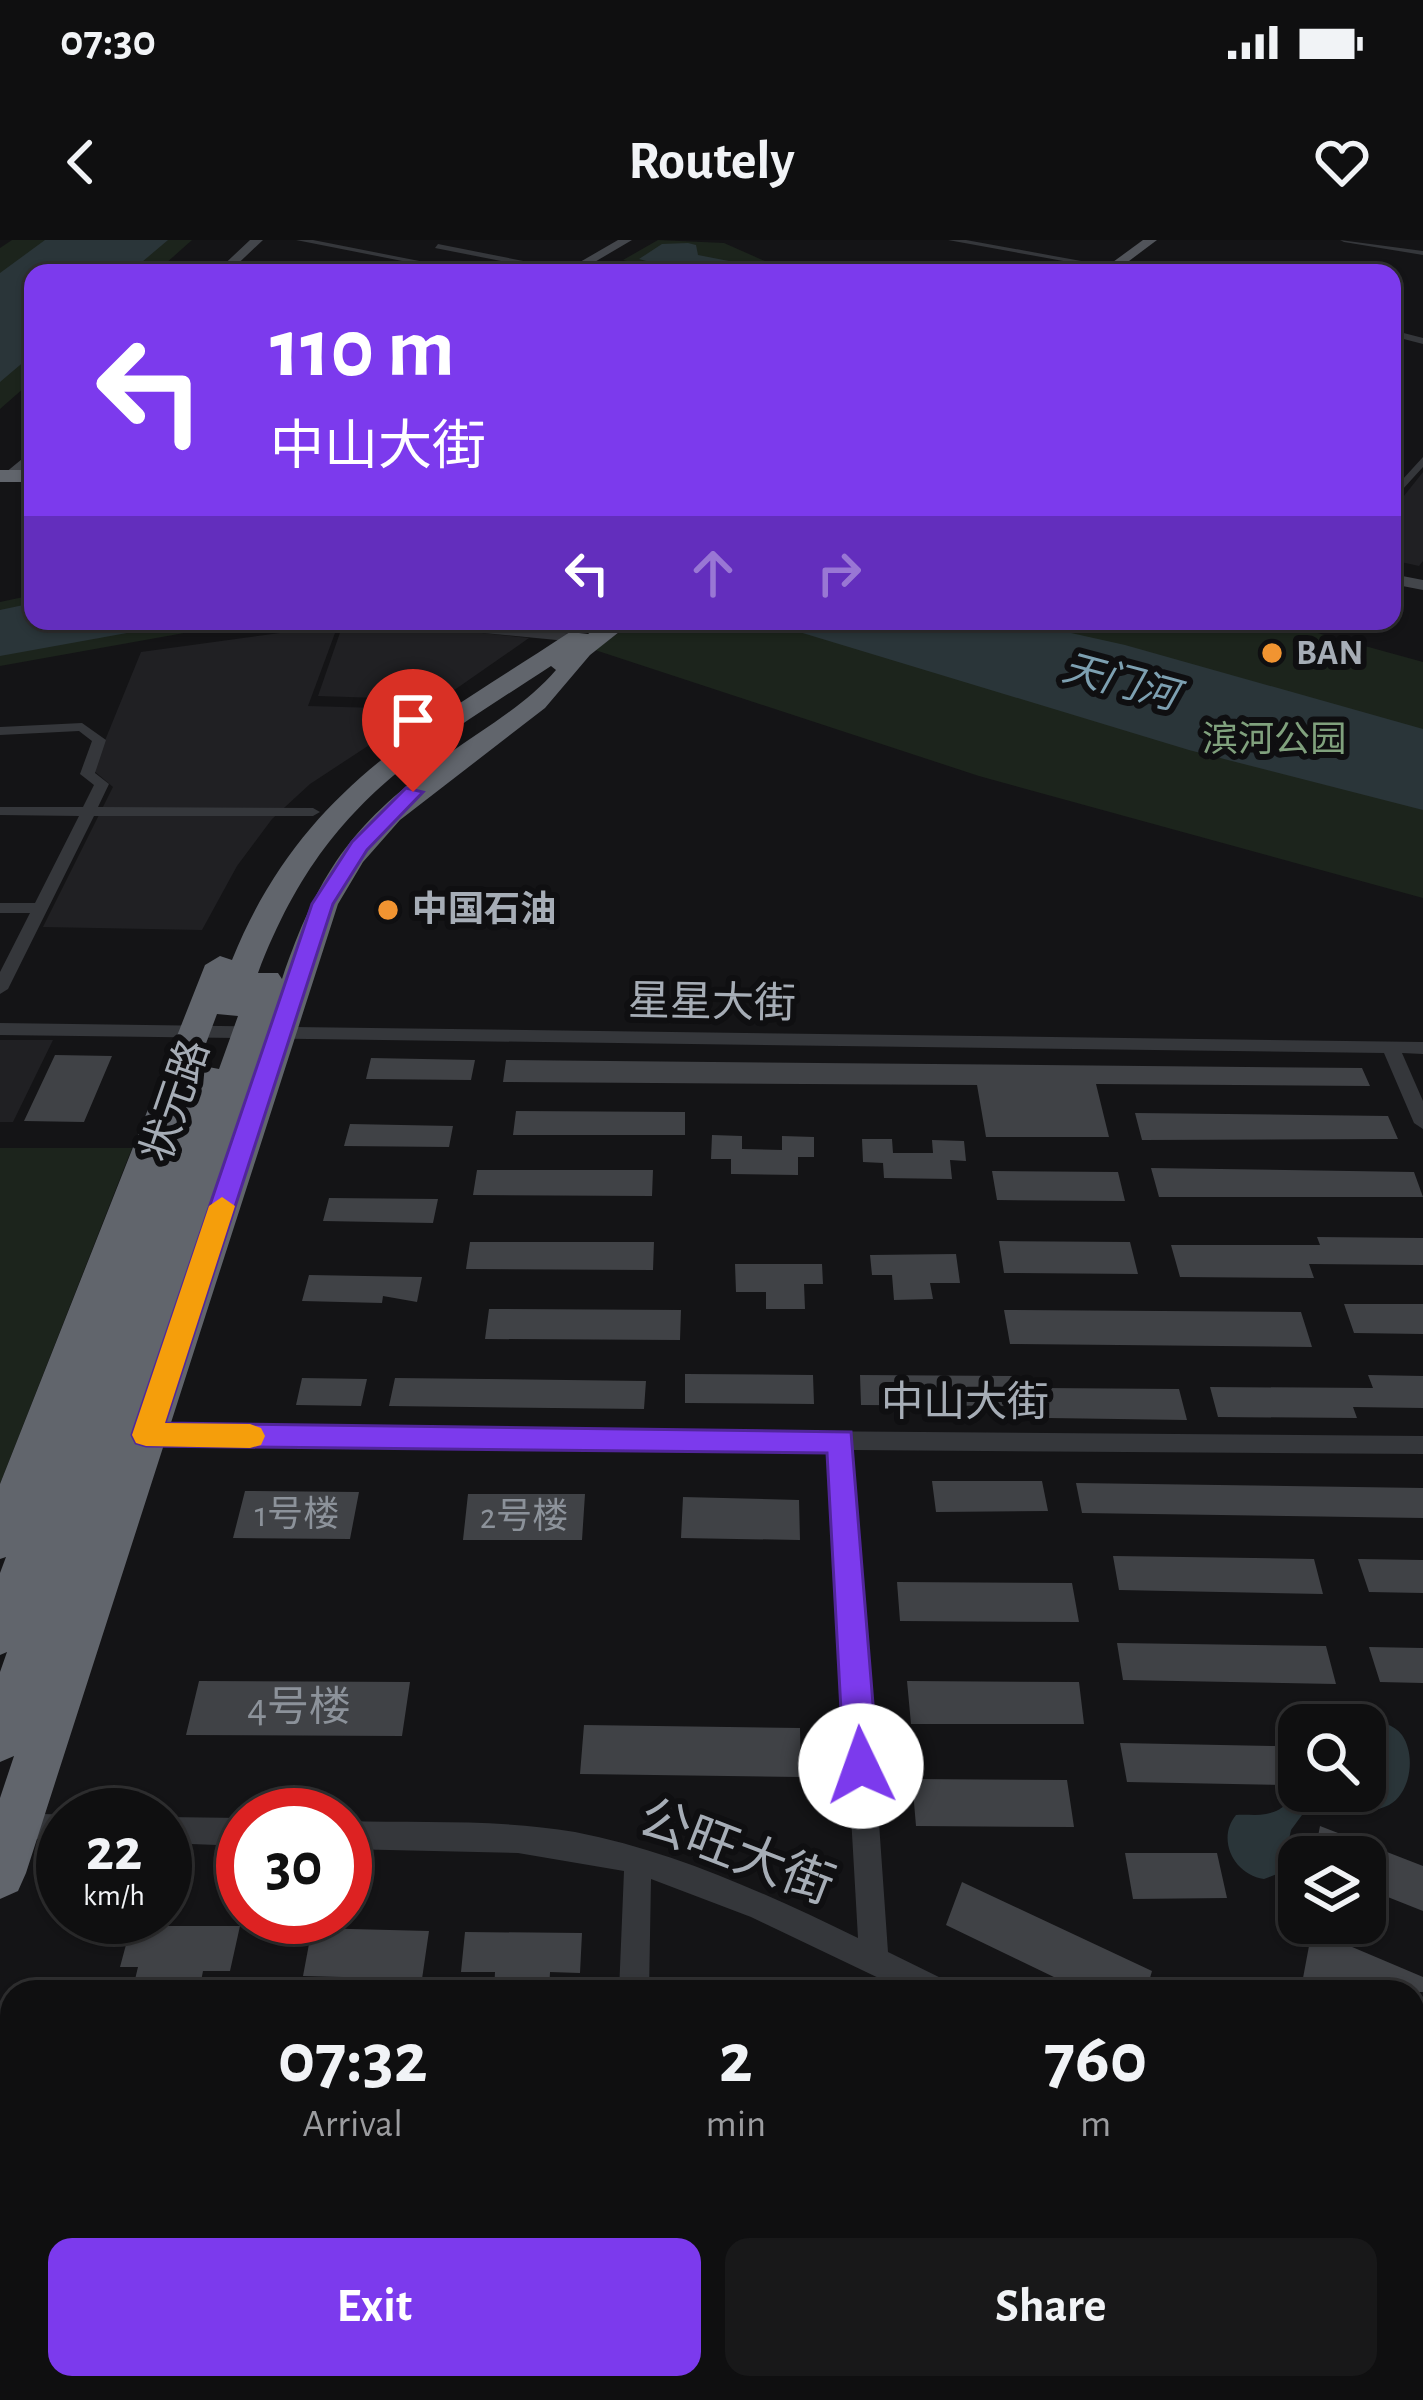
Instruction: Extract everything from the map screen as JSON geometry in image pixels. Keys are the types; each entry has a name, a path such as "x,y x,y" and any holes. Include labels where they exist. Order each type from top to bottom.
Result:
{"highway":[{"path":"271,883 313,812 373,761 499,675 582,639"},
{"path":"0,1540 235,1032 291,950 324,879 397,807 557,688 582,639"},
{"name":"状元路","path":"0,1738 91,1434 235,1032 271,883 357,795 418,746 582,639"},
{"path":"0,1874 8,1825 146,1435 235,1032"},
{"name":"状元路","path":"0,1634 91,1434"}],"main road":[{"path":"1121,264 1154,240"}],"street":[{"path":"231,264 257,240"},
{"path":"300,240 431,264"},
{"path":"584,264 626,240"},
{"path":"952,240 1081,264"},
{"path":"1344,240 1423,253"},
{"path":"438,246 525,264"},
{"path":"417,264 421,262"},
{"path":"1401,487 1423,460"},
{"path":"492,630 582,639"},
{"path":"0,731 74,725 95,735 99,740 87,774 101,789 41,908 8,958 0,989"},
{"path":"0,811 313,812"},
{"path":"0,908 41,908"},
{"name":"星星大街","path":"0,1029 1423,1048"},
{"path":"1390,1048 1423,1123"},
{"name":"中山大街","path":"91,1434 1423,1445"},
{"path":"841,1441 874,1961"},
{"name":"公旺大街","path":"372,1836 554,1844 638,1860 713,1886 914,1980"},
{"path":"634,1980 638,1860"}],"shaded area":[{"path":"1423,472 1423,561 1419,566 1401,562 1401,500"},
{"path":"302,630 336,630 308,706 412,709 415,715 310,784 272,819 237,866 202,930 43,927 113,787 93,770 141,652"},
{"path":"341,630 455,630 529,638 440,700 318,696"},
{"path":"0,1040 53,1040 13,1122 0,1122"}],"green space":[{"path":"12,240 192,240 165,264 24,264 24,388 0,409 0,248"},
{"path":"658,240 724,243 772,264 638,264 623,260"},
{"path":"24,597 24,630 201,630 0,666 0,602"},
{"name":"滨河公园","path":"623,630 1307,630 1423,662 1423,898 979,776 595,650"},
{"path":"0,1148 132,1148 0,1484"}],"water":[{"path":"45,240 168,240 140,264 24,264 24,362 0,382 0,273"},
{"path":"662,244 696,245 698,255 737,264 657,264 639,259"},
{"path":"24,605 24,630 143,630 0,656 0,610"},
{"name":"天门河","path":"793,630 1058,630 1423,729 1423,810 1189,750"},
{"path":"1386,1724 1402,1735 1409,1753 1406,1783 1389,1805"},
{"path":"1352,1812 1302,1815 1290,1836 1278,1836 1278,1874 1264,1879 1237,1863 1228,1835 1236,1815"}],"building":[{"path":"55,1055 112,1056 84,1122 24,1121"},
{"path":"371,1058 475,1060 471,1080 366,1079"},
{"path":"506,1060 1362,1068 1370,1086 1096,1084 1109,1137 986,1137 977,1085 503,1082"},
{"path":"516,1111 685,1112 685,1135 513,1135"},
{"path":"1135,1113 1388,1116 1398,1139 1142,1140"},
{"path":"350,1124 453,1126 449,1147 344,1146"},
{"path":"712,1135 742,1136 742,1149 782,1150 782,1136 814,1137 814,1157 798,1157 798,1175 731,1174 731,1159 711,1159"},
{"path":"862,1139 892,1139 893,1153 933,1153 932,1140 964,1141 966,1161 950,1160 952,1179 884,1178 883,1163 863,1162"},
{"path":"1151,1168 1414,1172 1423,1197 1159,1197"},
{"path":"477,1170 653,1170 652,1196 473,1195"},
{"path":"992,1171 1118,1172 1125,1201 997,1200"},
{"path":"329,1198 438,1199 433,1223 323,1221"},
{"path":"1317,1237 1423,1238 1423,1265 1309,1264 1314,1278 1180,1277 1171,1245 1320,1245"},
{"path":"999,1241 1130,1242 1138,1274 1004,1273"},
{"path":"470,1242 654,1242 653,1270 466,1269"},
{"path":"956,1254 960,1283 930,1283 933,1299 894,1300 892,1275 872,1275 870,1255"},
{"path":"735,1264 822,1264 823,1284 804,1284 805,1309 766,1309 766,1292 736,1292"},
{"path":"309,1275 422,1277 417,1302 383,1296 382,1303 302,1301"},
{"path":"1344,1304 1423,1304 1423,1334 1354,1333"},
{"path":"489,1309 681,1310 680,1340 485,1339"},
{"path":"1004,1310 1301,1312 1312,1347 1010,1344"},
{"path":"685,1374 813,1375 814,1404 685,1403"},
{"path":"860,1375 1012,1376 1017,1406 861,1405"},
{"path":"1368,1375 1423,1376 1423,1408 1353,1407 1357,1418 1218,1417 1210,1387 1373,1388"},
{"path":"302,1378 367,1379 361,1406 296,1405"},
{"path":"395,1378 646,1381 644,1409 389,1406"},
{"path":"1043,1388 1179,1389 1187,1420 1048,1418"},
{"path":"932,1481 1042,1481 1048,1511 936,1512"},
{"path":"1076,1483 1423,1488 1423,1518 1082,1513"},
{"path":"245,1491 359,1492 350,1539 233,1538"},
{"path":"468,1494 585,1494 582,1540 463,1540"},
{"path":"683,1497 799,1500 800,1540 681,1538"},
{"path":"1113,1556 1314,1559 1323,1594 1119,1590"},
{"path":"1358,1559 1423,1560 1423,1593 1369,1592"},
{"path":"897,1582 1072,1583 1079,1622 900,1621"},
{"path":"1117,1643 1326,1646 1336,1684 1123,1680"},
{"path":"1369,1647 1423,1648 1423,1683 1380,1682"},
{"path":"199,1681 410,1682 402,1736 186,1735"},
{"path":"907,1681 1079,1682 1084,1724 911,1724"},
{"path":"584,1725 800,1728 801,1777 580,1774"},
{"path":"1120,1743 1275,1746 1278,1759 1278,1785 1127,1782"},
{"path":"912,1779 1067,1780 1074,1827 916,1826"},
{"path":"1320,1826 1346,1836 1318,1836"},
{"path":"1386,1852 1423,1866 1423,1911 1386,1896"},
{"path":"1125,1853 1217,1853 1227,1898 1133,1899"},
{"path":"962,1882 1152,1971 1149,1980 1060,1980 946,1925"},
{"path":"192,1926 216,1926 216,1944 236,1944 230,1971 203,1971 201,1980 135,1980 138,1967 120,1967 126,1944 192,1944"},
{"path":"372,1930 429,1931 422,1979 303,1976 309,1944 372,1944"},
{"path":"465,1932 582,1933 580,1973 550,1972 550,1980 495,1980 495,1972 461,1972"},
{"path":"1309,1944 1345,1944 1423,1977 1423,1980 1303,1978"}],"slow traffic":[{"path":"222,1206 146,1435 250,1436"}],"place":[{"name":"BAN","path":"1272,653"},
{"name":"中国石油","path":"388,910"}],"route":[{"path":"413,792 359,847 323,904 146,1435 841,1441 861,1766"}]}
